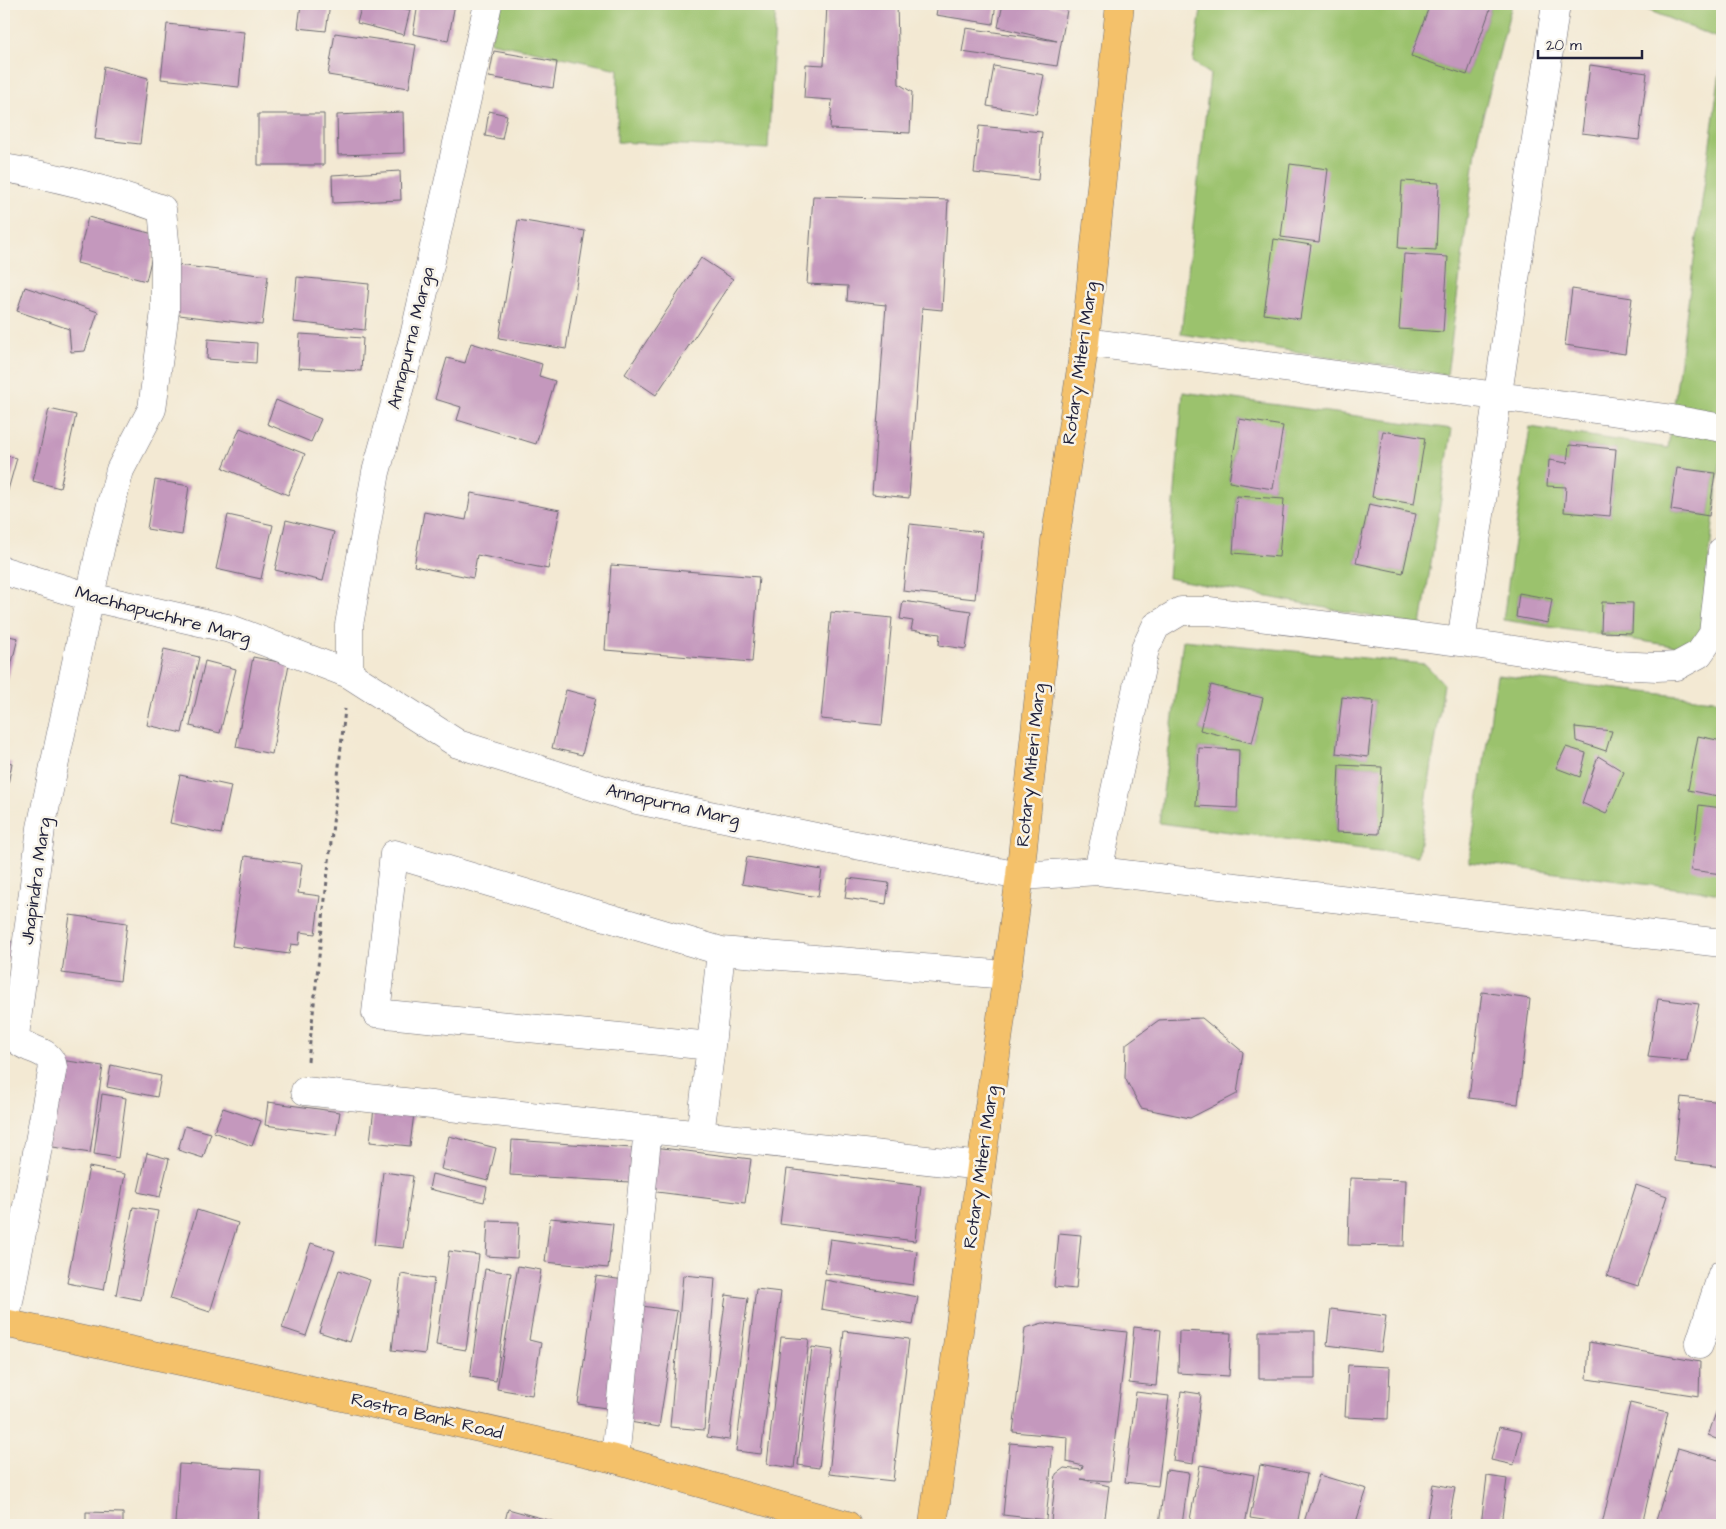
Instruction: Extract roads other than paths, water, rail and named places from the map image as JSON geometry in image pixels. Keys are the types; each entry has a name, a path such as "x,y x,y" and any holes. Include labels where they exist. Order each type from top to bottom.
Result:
{"main road":[{"name":"Rotary Miteri Marg","path":"933,1525 1020,876 1055,541 1085,342 1120,4"},
{"name":"Rastra Bank Road","path":"4,1323 616,1458 847,1525"}],"street":[{"name":"Annapurna Marga","path":"349,674 349,626 376,472 415,332 488,4"},
{"path":"1461,642 1556,4"},
{"path":"4,168 50,176 117,192 162,209 165,241 165,311 152,409 120,470 90,597"},
{"path":"1085,342 1672,419 1722,428"},
{"path":"1098,871 1145,649 1156,626 1180,611 1209,611 1461,642 1616,665 1677,666 1699,654 1713,634 1722,551"},
{"name":"Machhapuchhre Marg","path":"4,571 90,597 231,629 349,674"},
{"name":"Jhapindra Marg","path":"4,1323 53,1067 48,1055 19,1042 15,1036 41,828 90,597"},
{"name":"Annapurna Marg","path":"349,674 458,744 637,800 840,842 1020,876 1098,871 1722,943"},
{"path":"711,1046 376,1013 394,854 721,951 1006,975"},
{"path":"700,1135 721,951"},
{"path":"305,1091 981,1166"},
{"path":"616,1458 648,1129"},
{"path":"1699,1345 1722,1274"}]}
